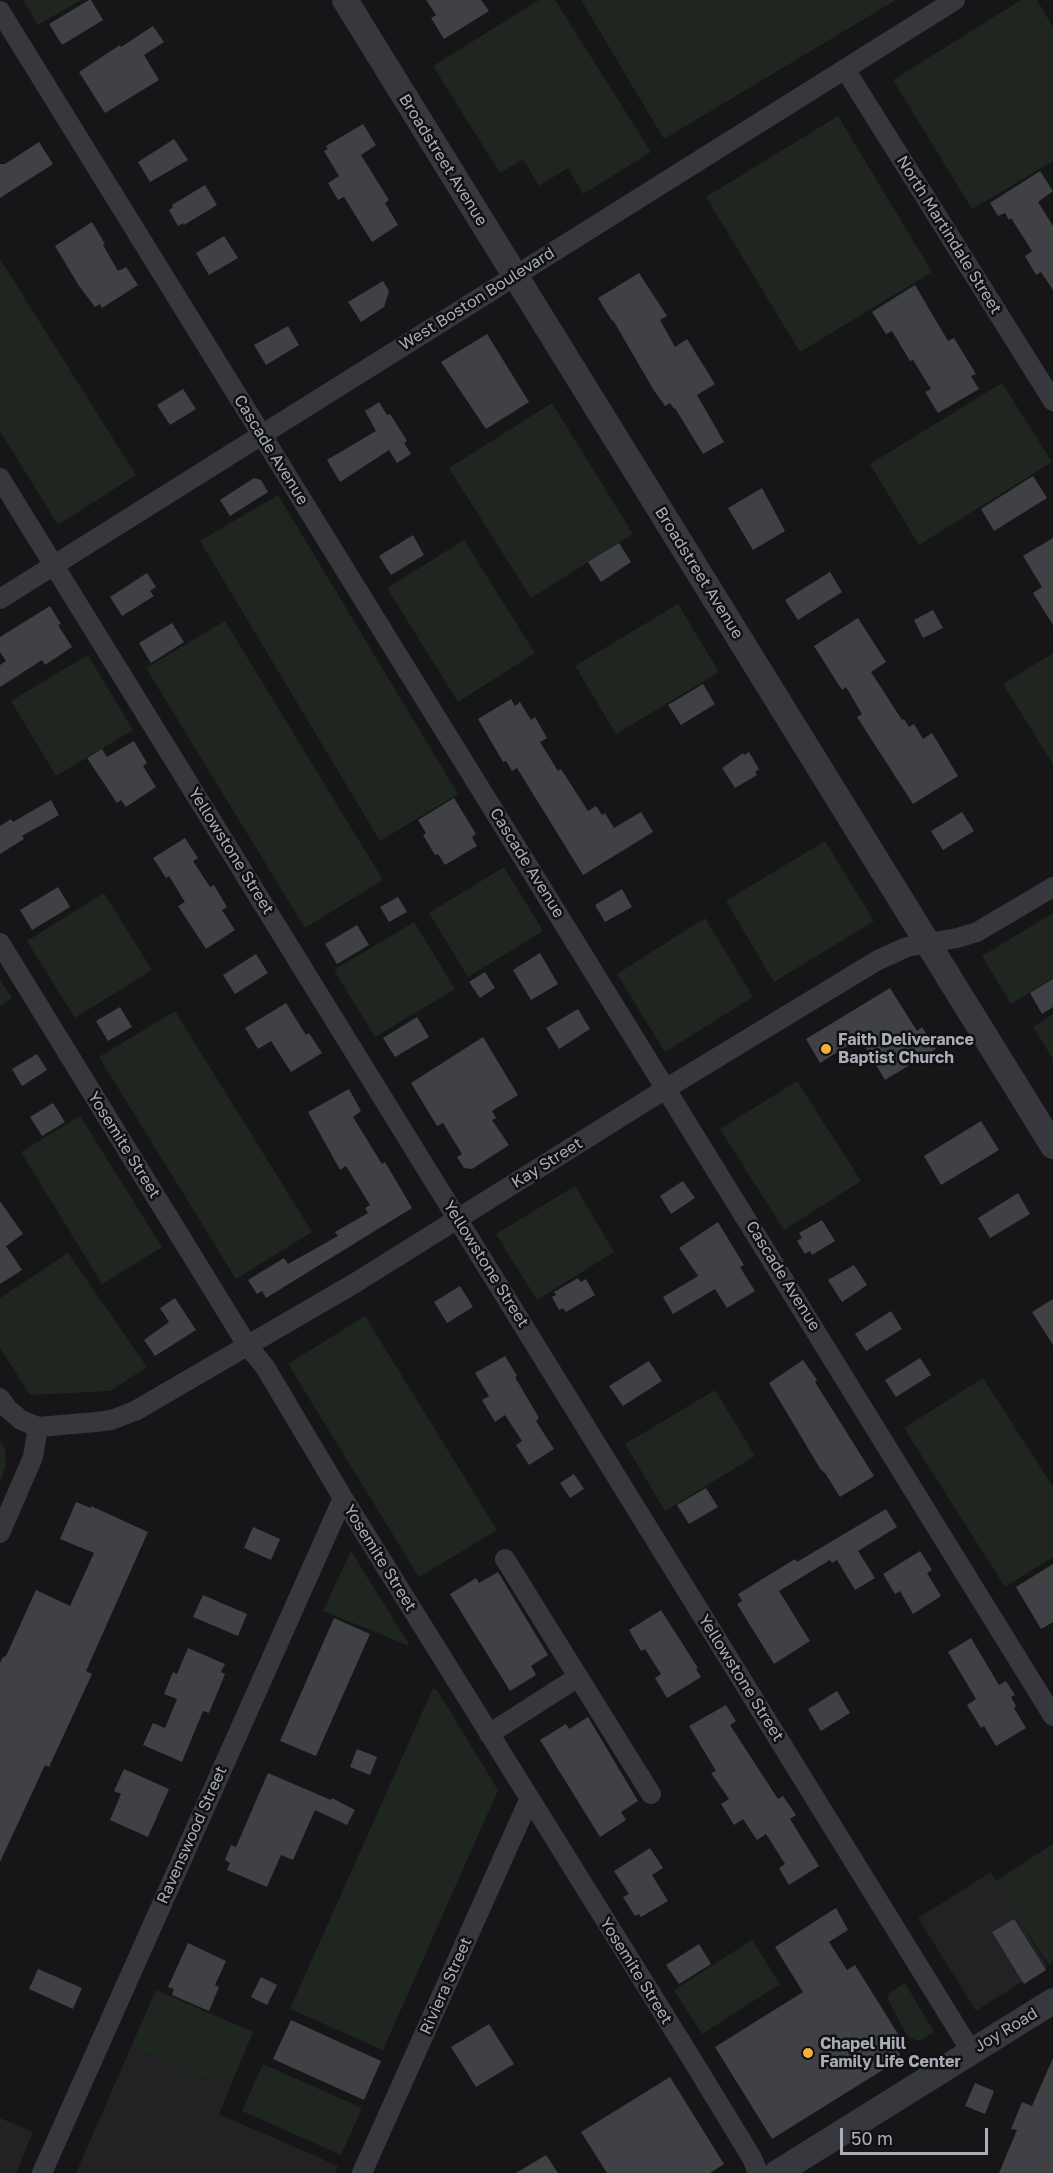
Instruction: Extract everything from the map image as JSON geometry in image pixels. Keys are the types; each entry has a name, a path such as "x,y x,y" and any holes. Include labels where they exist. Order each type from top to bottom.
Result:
{"street":[{"name":"Broadstreet Avenue","path":"345,0 1053,1146"},
{"name":"West Boston Boulevard","path":"0,599 955,0"},
{"name":"Cascade Avenue","path":"0,11 1053,1716"},
{"name":"North Martindale Street","path":"845,69 1053,401"},
{"name":"Yellowstone Street","path":"0,478 971,2051"},
{"name":"Kay Street","path":"38,1427 111,1420 135,1410 355,1283 667,1088 878,960 907,947 977,932 1053,886"},
{"name":"Yosemite Street","path":"0,944 247,1345 265,1367 343,1498 688,2053 752,2158 758,2173"},
{"path":"0,1398 7,1408 21,1420 38,1427 33,1457 0,1533"},
{"name":"Ravenswood Street","path":"42,2173 343,1498"},
{"path":"505,1559 651,1794"},
{"path":"489,1734 578,1677"},
{"name":"Riviera Street","path":"362,2173 530,1800"},
{"name":"Joy Road","path":"777,2173 1053,2001"}],"shaded area":[{"path":"23,0 81,0 38,25"},
{"path":"539,0 555,0 651,152 583,194 568,168 539,186 523,159 500,173 433,66"},
{"path":"581,0 896,0 664,139"},
{"path":"1021,0 1037,0 1053,27 1053,161 972,209 893,80"},
{"path":"838,116 932,272 800,352 706,197"},
{"path":"0,259 136,475 58,525 0,431"},
{"path":"1002,383 1052,462 919,545 870,464"},
{"path":"552,403 633,534 531,598 449,468"},
{"path":"278,495 458,794 380,841 200,541"},
{"path":"464,540 535,653 458,702 387,588"},
{"path":"678,604 719,672 616,734 575,666"},
{"path":"225,621 383,880 305,928 146,668"},
{"path":"1053,653 1053,764 1003,684"},
{"path":"88,655 133,730 56,776 11,701"},
{"path":"825,841 874,921 774,982 726,901"},
{"path":"504,867 543,931 468,977 429,913"},
{"path":"104,893 152,970 75,1018 27,941"},
{"path":"1053,913 1053,978 1011,1004 982,956"},
{"path":"705,918 753,997 665,1052 617,974"},
{"path":"414,922 455,989 375,1037 334,970"},
{"path":"0,980 12,998 0,1006"},
{"path":"175,1011 312,1232 236,1279 99,1057"},
{"path":"1053,1014 1053,1059 1033,1027"},
{"path":"797,1081 861,1181 784,1230 720,1129"},
{"path":"80,1116 162,1247 102,1284 21,1152"},
{"path":"575,1186 614,1252 537,1300 496,1234"},
{"path":"68,1253 147,1367 110,1391 30,1395 0,1348 0,1298"},
{"path":"365,1316 497,1530 419,1577 288,1364"},
{"path":"983,1378 1053,1487 1053,1557 1005,1587 904,1428"},
{"path":"715,1390 755,1456 665,1511 625,1444"},
{"path":"0,1441 5,1449 6,1466 0,1481"},
{"path":"351,1551 410,1646 323,1611"},
{"path":"433,1688 437,1690 498,1790 383,2050 290,2009"},
{"path":"1053,1844 1053,1962 1049,1965 994,1882"},
{"path":"991,1872 1047,1966 976,2011 918,1918"},
{"path":"752,1940 780,1984 702,2034 674,1990"},
{"path":"905,1983 934,2032 919,2041 908,2037 887,1998 889,1993"},
{"path":"156,1990 253,2032 229,2089 131,2047"},
{"path":"131,2047 229,2089 219,2114 338,2166 335,2173 76,2173"},
{"path":"263,2064 362,2108 341,2155 242,2111"},
{"path":"0,2118 33,2132 16,2173 0,2173"}],"building":[{"path":"89,0 103,20 62,45 49,24"},
{"path":"426,0 481,0 489,11 444,39 431,18 436,15"},
{"path":"153,26 164,42 144,55 159,80 105,113 79,72"},
{"path":"363,124 376,145 361,155 389,200 385,203 398,225 372,242 344,197 338,200 328,183 339,176 324,151 328,149 326,146"},
{"path":"174,139 188,160 150,182 138,162"},
{"path":"39,142 53,164 0,198 0,164 5,164"},
{"path":"1040,171 1053,191 1038,202 1053,226 1053,290 1041,272 1036,275 1025,256 1032,251 1011,218 1009,220 1005,213 998,216 990,203"},
{"path":"205,185 217,205 184,225 183,223 178,226 169,210 173,207 172,205"},
{"path":"92,222 118,271 126,267 138,285 102,308 100,304 95,307 79,286 55,246"},
{"path":"224,236 238,258 209,275 196,253"},
{"path":"639,273 667,316 660,320 675,347 687,339 715,384 697,395 724,442 703,454 675,408 670,403 665,406 653,389 598,298"},
{"path":"383,281 389,291 384,307 361,322 348,302"},
{"path":"915,285 948,341 954,338 976,374 971,376 979,389 938,413 925,392 931,389 913,360 910,361 892,331 886,334 872,312"},
{"path":"288,326 299,345 266,365 254,345"},
{"path":"487,334 529,402 486,429 441,362"},
{"path":"183,389 196,409 170,425 157,405"},
{"path":"379,402 387,415 390,414 407,441 404,443 411,454 397,463 389,450 340,482 327,460 376,431 365,411"},
{"path":"1033,476 1047,498 994,531 981,509"},
{"path":"254,478 261,480 268,492 230,516 220,500"},
{"path":"762,488 785,531 753,550 728,508"},
{"path":"413,535 424,555 391,575 379,556"},
{"path":"1053,538 1053,625 1033,593 1042,587 1023,556"},
{"path":"619,543 631,562 601,582 588,562"},
{"path":"830,572 842,592 798,620 785,600"},
{"path":"147,573 156,587 150,591 154,596 122,616 110,597"},
{"path":"50,606 61,624 58,625 72,647 45,665 42,660 0,687 0,665 6,661 0,652 0,637"},
{"path":"933,610 943,628 923,638 914,620"},
{"path":"858,618 886,662 871,672 909,727 914,724 923,739 932,733 958,776 913,804 857,717 862,714 846,687 842,690 814,646"},
{"path":"172,623 184,642 151,663 139,643"},
{"path":"703,684 715,704 681,725 668,705"},
{"path":"511,699 515,706 520,702 531,720 535,717 547,738 540,742 558,771 561,769 588,811 596,806 602,815 605,813 614,828 641,812 653,832 583,875 517,768 512,771 506,761 503,762 478,719"},
{"path":"134,741 147,763 143,766 156,787 126,807 121,800 117,803 87,758 102,749 107,757"},
{"path":"749,752 759,769 755,772 757,775 735,788 722,768 743,753 744,755"},
{"path":"454,798 476,834 472,837 477,846 445,865 438,854 435,855 423,835 426,833 418,820"},
{"path":"51,800 59,815 22,836 24,839 0,854 0,826 11,819 13,822"},
{"path":"962,812 974,831 943,850 931,831"},
{"path":"185,838 198,858 193,861 210,887 214,885 227,907 222,910 235,930 206,949 178,906 185,902 169,876 166,878 153,858"},
{"path":"58,887 70,907 32,930 20,910"},
{"path":"622,889 632,907 605,922 595,905"},
{"path":"398,897 407,912 389,922 380,907"},
{"path":"357,925 369,945 337,964 325,944"},
{"path":"540,953 558,984 531,1000 513,970"},
{"path":"256,954 268,973 235,994 223,975"},
{"path":"485,972 495,988 480,998 469,982"},
{"path":"1053,979 1053,1007 1042,1014 1030,993"},
{"path":"890,988 917,1031 922,1027 936,1049 885,1080 860,1038 820,1063 806,1039"},
{"path":"286,1003 306,1035 309,1033 322,1053 291,1072 271,1041 258,1049 245,1028"},
{"path":"120,1007 132,1027 108,1041 96,1021"},
{"path":"578,1009 590,1029 559,1049 546,1028"},
{"path":"417,1017 429,1037 395,1057 383,1038"},
{"path":"483,1037 518,1095 492,1111 496,1118 492,1120 509,1145 472,1169 464,1168 457,1157 462,1154 443,1123 437,1126 411,1083"},
{"path":"37,1054 47,1070 22,1086 12,1069"},
{"path":"349,1089 361,1111 353,1117 382,1164 385,1162 412,1208 266,1298 262,1291 257,1294 248,1280 284,1258 288,1264 338,1236 335,1232 368,1213 365,1208 370,1205 346,1166 340,1170 308,1112"},
{"path":"53,1103 65,1122 42,1136 30,1117"},
{"path":"981,1121 999,1150 941,1185 924,1156"},
{"path":"683,1181 695,1198 671,1214 660,1196"},
{"path":"1018,1193 1030,1214 990,1238 978,1218"},
{"path":"0,1201 23,1234 6,1246 22,1270 0,1284"},
{"path":"822,1220 835,1241 812,1255 810,1251 805,1254 797,1241 802,1238 799,1233"},
{"path":"718,1222 744,1265 740,1267 755,1291 727,1308 715,1289 673,1314 663,1297 698,1276 679,1248"},
{"path":"854,1265 867,1285 842,1302 828,1280"},
{"path":"578,1278 581,1282 586,1279 595,1295 566,1312 563,1308 559,1310 552,1297 556,1295 554,1292"},
{"path":"460,1286 473,1307 447,1323 434,1302"},
{"path":"175,1298 196,1330 155,1356 144,1340 169,1322 160,1308"},
{"path":"1053,1299 1053,1345 1032,1312"},
{"path":"891,1311 902,1329 866,1351 855,1334"},
{"path":"505,1356 539,1418 536,1421 554,1449 529,1465 516,1445 522,1441 505,1415 495,1422 482,1400 489,1396 475,1373"},
{"path":"920,1358 931,1375 896,1397 885,1380"},
{"path":"803,1360 874,1476 840,1497 821,1470 769,1383"},
{"path":"649,1361 662,1381 623,1406 609,1386"},
{"path":"574,1474 584,1489 570,1498 560,1483"},
{"path":"706,1488 718,1507 689,1524 677,1505"},
{"path":"76,1502 91,1508 91,1506 148,1532 86,1671 92,1674 49,1767 45,1765 0,1862 0,1663 6,1656 36,1590 70,1606 94,1553 60,1539"},
{"path":"886,1509 897,1527 858,1551 875,1578 855,1590 837,1560 832,1563 830,1560 779,1591 810,1641 774,1664 737,1604 742,1601 738,1594 795,1559 797,1562"},
{"path":"253,1527 280,1539 271,1560 244,1548"},
{"path":"920,1551 932,1570 927,1573 941,1596 913,1614 900,1591 895,1594 883,1574"},
{"path":"1053,1564 1053,1622 1041,1629 1016,1587"},
{"path":"498,1572 548,1655 531,1666 536,1675 510,1691 450,1594 476,1578 479,1583"},
{"path":"203,1595 247,1614 238,1636 193,1617"},
{"path":"661,1610 698,1668 696,1669 701,1677 667,1698 655,1678 661,1674 645,1649 641,1651 629,1630"},
{"path":"334,1618 370,1634 316,1756 280,1741"},
{"path":"971,1638 999,1685 1006,1681 1015,1695 1011,1697 1016,1706 1014,1708 1026,1728 996,1746 984,1726 981,1728 967,1705 976,1699 948,1652"},
{"path":"188,1648 225,1664 221,1672 225,1674 209,1713 203,1711 182,1762 143,1745 153,1723 165,1728 177,1699 164,1694 173,1672 177,1674"},
{"path":"837,1691 850,1713 821,1731 808,1709"},
{"path":"726,1705 736,1721 730,1725 778,1799 783,1796 796,1815 790,1819 819,1866 789,1885 779,1868 785,1864 766,1834 757,1840 743,1819 734,1825 721,1804 729,1799 711,1773 716,1771 689,1726"},
{"path":"588,1717 638,1801 621,1812 626,1820 600,1837 540,1740 566,1724 569,1729"},
{"path":"357,1749 377,1757 370,1775 350,1767"},
{"path":"124,1769 169,1789 148,1837 110,1820 121,1794 114,1791"},
{"path":"268,1773 331,1800 332,1798 355,1810 347,1825 315,1810 293,1860 281,1855 267,1887 227,1870 230,1863 225,1860 231,1845 236,1847"},
{"path":"650,1848 663,1868 652,1875 668,1901 641,1917 639,1914 635,1916 623,1897 629,1894 614,1871"},
{"name":"Chapel Hill Family Life Center","path":"836,1908 848,1930 829,1942 847,1970 855,1965 903,2042 895,2047 902,2058 772,2139 715,2047 803,1992 775,1947"},
{"path":"1014,1919 1046,1970 1024,1984 992,1932"},
{"path":"188,1943 226,1961 215,1985 219,1987 209,2011 172,1995 174,1989 168,1987"},
{"path":"699,1944 711,1964 679,1984 666,1965"},
{"path":"38,1969 82,1988 73,2009 29,1989"},
{"path":"261,1977 277,1985 267,2005 251,1997"},
{"path":"291,2020 381,2061 364,2100 273,2059"},
{"path":"489,2024 514,2064 476,2087 451,2047"},
{"path":"1053,2058 1053,2173 999,2173 1017,2130 1011,2129 1022,2102 1032,2106"},
{"path":"670,2077 724,2164 710,2173 607,2173 581,2132"},
{"path":"975,2083 994,2091 985,2114 965,2106"},
{"path":"546,2155 558,2173 516,2173"}],"place":[{"name":"Faith Deliverance Baptist Church","path":"826,1049"},
{"name":"Chapel Hill Family Life Center","path":"808,2053"}]}
